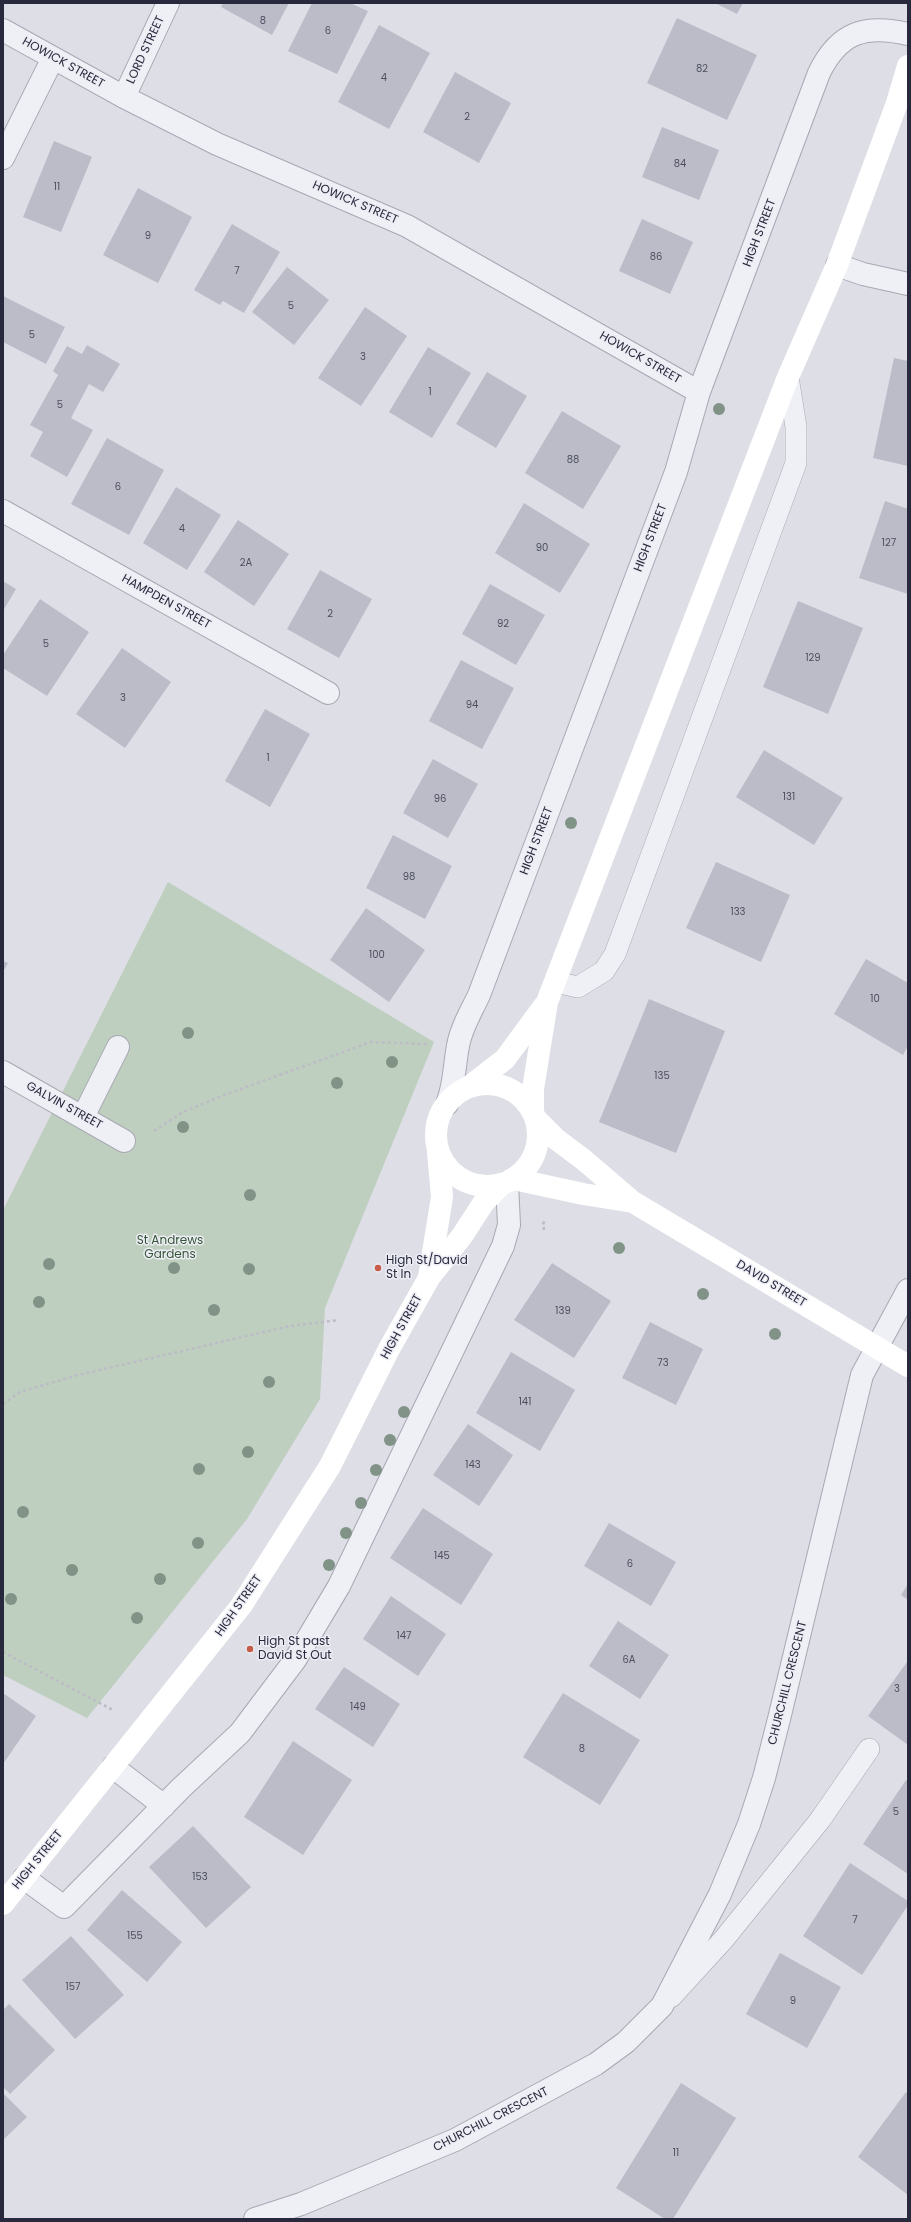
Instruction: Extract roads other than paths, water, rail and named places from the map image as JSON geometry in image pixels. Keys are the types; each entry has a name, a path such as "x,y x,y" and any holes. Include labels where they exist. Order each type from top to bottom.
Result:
{"main road":[{"path":"551,992 505,1059 468,1088 460,1092 447,1104 438,1120 436,1138 438,1147 449,1169 462,1179 477,1186 507,1182 525,1170 534,1157 539,1134 534,1115 533,1089 551,992 788,377 837,265 897,104 908,66"},
{"path":"468,1088 484,1084 501,1086 523,1098 534,1115"},
{"name":"DAVID STREET","path":"534,1115 556,1139 584,1160 633,1202 908,1366"},
{"name":"HIGH STREET","path":"429,1278 442,1197 438,1147"},
{"name":"DAVID STREET","path":"507,1182 633,1202"},
{"name":"HIGH STREET","path":"3,1904 215,1641 241,1606 287,1536 330,1466 389,1349 429,1278 462,1236 484,1202 507,1182"}],"street":[{"name":"LORD STREET","path":"124,97 168,3"},
{"name":"HOWICK STREET","path":"3,30 124,97 217,144 407,226 700,392"},
{"name":"HIGH STREET","path":"447,1104 454,1083 455,1060 462,1032 482,988 676,472 700,392 828,55 843,40 866,30 890,30 908,34"},
{"path":"3,158 53,58"},
{"path":"837,265 863,274 908,284"},
{"name":"HAMPDEN STREET","path":"3,511 328,693"},
{"path":"83,1117 118,1047"},
{"name":"GALVIN STREET","path":"3,1072 124,1140"},
{"path":"24,1878 64,1907 164,1806 240,1733 267,1700 295,1660 340,1586 503,1246 509,1225 507,1182"},
{"name":"CHURCHILL CRESCENT","path":"256,2219 308,2201 455,2140 596,2064 626,2042 662,2006 720,1894 749,1824 764,1778 862,1375 878,1348 908,1290"},
{"path":"112,1767 164,1806"}],"lane":[{"path":"551,992 578,987 604,971 615,954 796,463 796,427 788,377"},
{"name":"CHURCHILL CRESCENT","path":"662,2006 724,1939 820,1820 869,1749"}],"place":[{"name":"High St/David St In","path":"378,1268"},
{"name":"High St past David St Out","path":"250,1649"}],"park label":[{"name":"St Andrews Gardens","path":"170,1248"}]}
